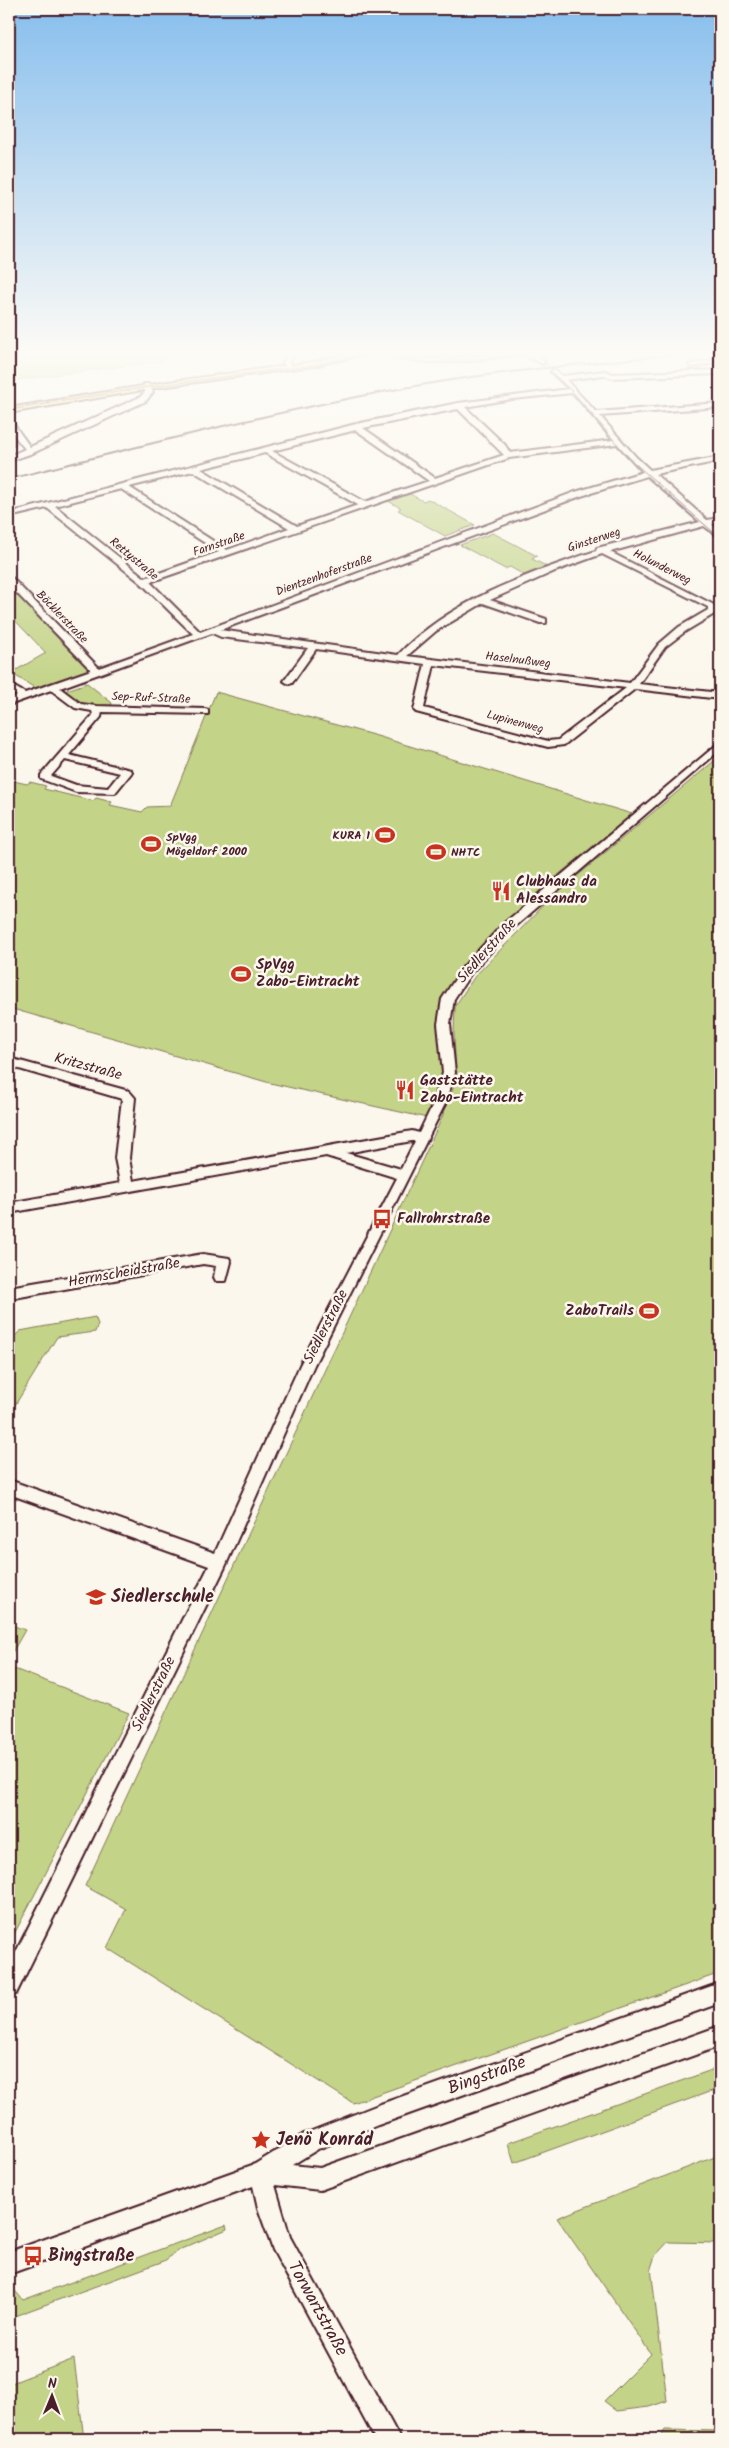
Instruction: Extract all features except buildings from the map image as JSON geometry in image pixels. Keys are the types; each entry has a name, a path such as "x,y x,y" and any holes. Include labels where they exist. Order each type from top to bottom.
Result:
{"street":[{"path":"9,515 209,464"},
{"path":"291,464 364,505"},
{"path":"409,464 434,482"},
{"name":"Farnstraße","path":"144,582 485,464"},
{"path":"640,464 720,536"},
{"name":"Dientzenhoferstraße","path":"9,702 200,635 578,494 648,473 697,464"},
{"path":"194,468 296,529"},
{"path":"122,486 226,553"},
{"name":"Rettystraße","path":"49,505 144,582 189,627 200,635"},
{"name":"Ginsterweg","path":"400,658 443,622 482,600 548,570 600,550 720,520"},
{"name":"Holunderweg","path":"600,550 712,606 713,611 685,627 657,651 642,670 634,685"},
{"name":"Böcklerstraße","path":"9,580 98,672"},
{"path":"482,600 543,621"},
{"name":"Haselnußweg","path":"213,630 221,634 430,662 720,696"},
{"path":"289,681 314,646"},
{"name":"Lupinenweg","path":"430,662 420,710 548,744 560,743 634,685"},
{"path":"9,687 24,697"},
{"name":"Sep-Ruf-Straße","path":"53,687 78,706 96,709 205,712"},
{"name":"Sep-Ruf-Straße","path":"64,756 127,772 111,791 96,792 53,782 44,777 98,716 96,709"},
{"name":"Siedlerstraße","path":"9,1987 219,1562 307,1365 405,1175 444,1092 449,1073 444,1024 446,1007 453,988 499,934 720,745"},
{"name":"Kritzstraße","path":"9,1062 125,1094 129,1098 122,1158 127,1186"},
{"path":"9,1208 412,1136 423,1138"},
{"path":"323,1152 405,1175"},
{"name":"Herrnscheidstraße","path":"9,1293 203,1259 224,1262 221,1278"},
{"path":"9,1487 219,1562"},
{"name":"Bingstraße","path":"9,2263 261,2173 311,2141 336,2131 720,1993"},
{"name":"Bingstraße","path":"261,2173 320,2179 720,2036"},
{"name":"Torwartstraße","path":"261,2173 269,2208 281,2242 388,2439"}],"green space":[{"path":"410,494 423,501 428,499 475,525 445,536 398,510 401,508 388,501"},
{"path":"493,533 537,556 532,559 546,566 524,575 510,567 505,569 460,545"},
{"path":"9,586 90,669 35,688 11,673 46,653 9,614"},
{"path":"87,683 112,703 111,706 85,705 64,691"},
{"path":"216,692 377,736 632,814 540,890 500,927 448,987 440,1010 444,1072 442,1083 427,1118 270,1083 9,1008 9,780 27,784 30,782 46,786 44,789 93,801 96,798 112,802 110,805 142,812 147,807 170,806"},
{"path":"720,756 720,1973 353,2103 107,1948 126,1909 85,1886 440,1122 456,1081 455,1006 475,976 551,898"},
{"path":"95,1317 98,1324 95,1332 57,1337 15,1405 9,1403 9,1342 20,1331"},
{"path":"9,1624 25,1630 9,1658"},
{"path":"9,1667 129,1713 9,1944"},
{"path":"720,2067 720,2088 514,2163 508,2143"},
{"path":"720,2155 720,2243 668,2242 655,2256 651,2268 667,2401 649,2407 617,2411 604,2401 651,2354 557,2218"},
{"path":"226,2225 227,2229 181,2249 164,2261 9,2318 9,2284 23,2300"},
{"path":"74,2359 84,2439 9,2439 9,2384"},
{"path":"665,2430 720,2431 720,2439 659,2439"}],"tram line":[{"path":"636,464 720,538"}],"railway":[{"path":"9,479 69,464"}],"place":[{"name":"KURA 1","path":"385,835"},
{"name":"SpVgg Mögeldorf 2000","path":"151,844"},
{"name":"NHTC","path":"436,852"},
{"name":"Clubhaus da Alessandro","path":"501,891"},
{"name":"SpVgg Zabo-Eintracht","path":"241,974"},
{"name":"Gaststätte Zabo-Eintracht","path":"405,1090"},
{"name":"Fallrohrstraße","path":"382,1219"},
{"name":"ZaboTrails","path":"649,1311"},
{"name":"Siedlerschule","path":"96,1597"},
{"name":"Jenö Konrád","path":"261,2140"},
{"name":"Bingstraße","path":"33,2256"}]}
